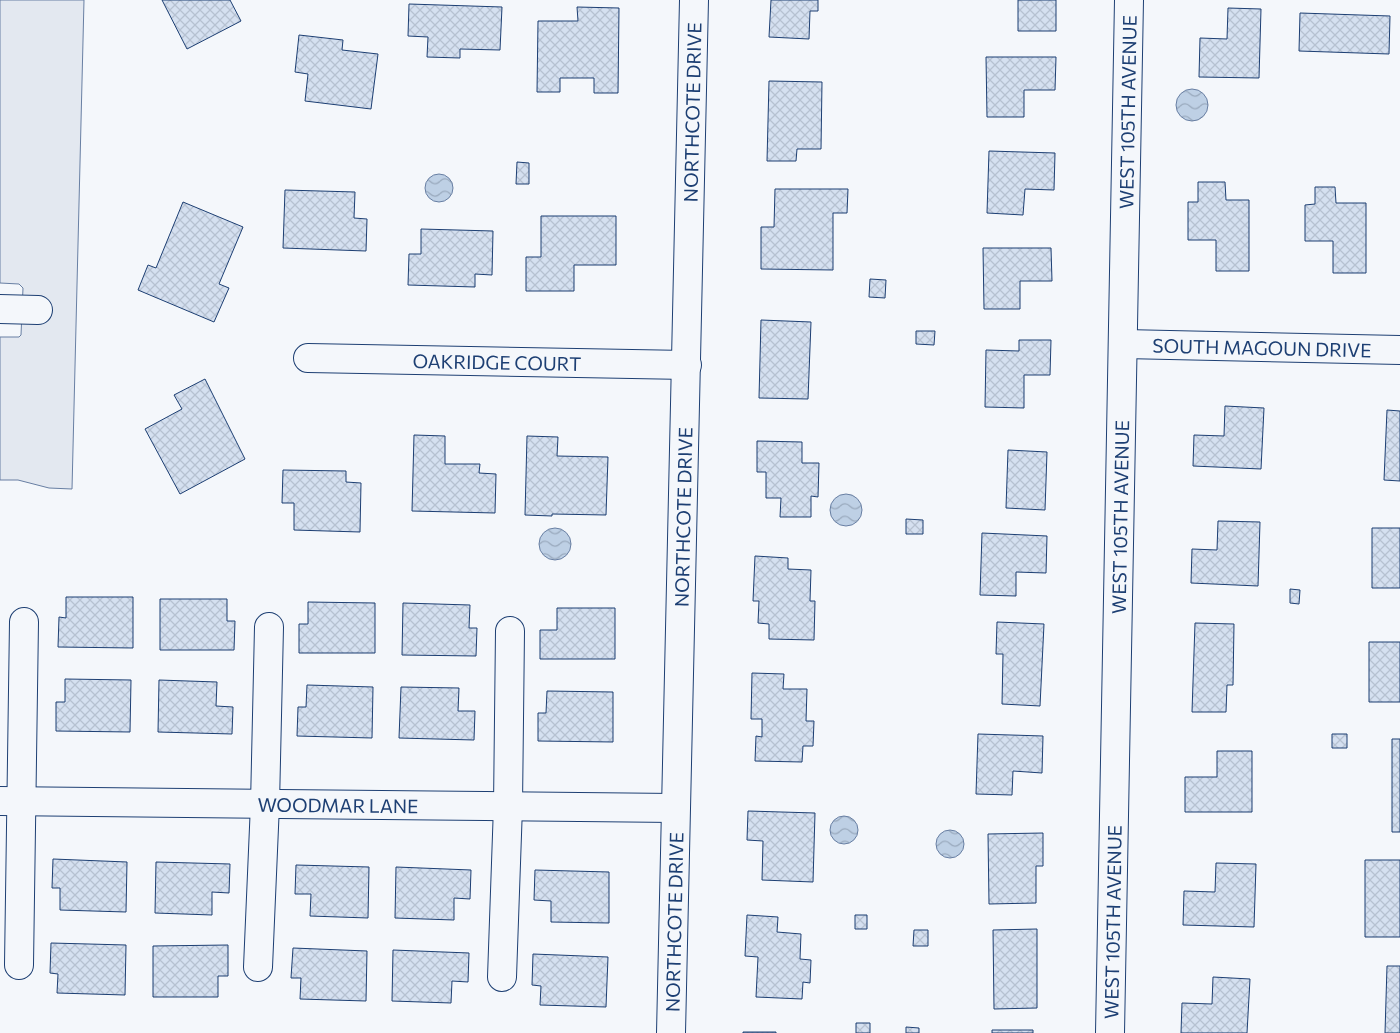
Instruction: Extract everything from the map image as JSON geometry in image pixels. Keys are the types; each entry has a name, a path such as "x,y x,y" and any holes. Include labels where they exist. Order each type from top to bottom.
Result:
{"street":[{"name":"NORTHCOTE DRIVE","path":"671,1033 694,0"},
{"name":"WEST 105TH AVENUE","path":"1110,1033 1129,0"},
{"path":"0,310 38,310"},
{"name":"SOUTH MAGOUN DRIVE","path":"1124,344 1400,350"},
{"name":"OAKRIDGE COURT","path":"308,358 687,365"},
{"path":"19,965 10,802 24,622"},
{"path":"258,967 265,804 269,627"},
{"path":"502,977 508,806 510,631"},
{"name":"WOODMAR LANE","path":"10,802 675,808"}],"shaded area":[{"path":"0,0 84,0 72,489 49,488 18,480 0,480 0,337 19,337 21,335 23,288 19,284 0,283"}],"water":[{"path":"1192,89 1198,90 1203,94 1207,99 1207,111 1203,116 1198,120 1192,121 1186,120 1181,116 1177,111 1176,105 1177,99 1181,94 1186,90"},
{"path":"439,174 449,178 453,188 449,198 439,202 429,198 425,188 429,178"},
{"path":"846,494 852,495 857,499 861,504 861,516 857,521 852,525 846,526 840,525 835,521 831,516 830,510 831,504 835,499 840,495"},
{"path":"555,528 561,529 566,533 570,538 570,550 566,555 561,559 555,560 549,559 544,555 540,550 539,544 540,538 544,533 549,529"},
{"path":"844,816 854,820 858,830 854,840 844,844 834,840 830,830 834,820"},
{"path":"950,830 960,834 964,844 960,854 950,858 940,854 936,844 940,834"}],"building":[{"path":"162,0 230,0 241,21 187,49"},
{"path":"771,0 818,0 818,11 810,11 809,39 769,37"},
{"path":"1018,0 1056,0 1056,31 1018,31"},
{"path":"409,4 502,7 500,50 460,49 460,58 427,57 428,37 408,36"},
{"path":"577,7 619,8 618,93 594,93 594,78 560,78 560,92 537,92 538,21 578,21"},
{"path":"1228,8 1261,9 1259,78 1199,77 1200,38 1227,39"},
{"path":"1300,13 1390,16 1389,54 1299,51"},
{"path":"299,35 343,40 342,50 378,54 371,109 305,101 308,74 295,72"},
{"path":"986,57 1056,57 1055,90 1024,90 1024,117 987,117"},
{"path":"769,81 822,82 821,149 797,149 796,161 767,161"},
{"path":"989,151 1055,153 1054,190 1025,189 1023,215 987,213"},
{"path":"517,162 529,163 529,184 516,184"},
{"path":"1198,182 1225,182 1226,200 1249,200 1249,271 1216,271 1216,240 1188,240 1188,202 1198,202"},
{"path":"1315,187 1335,187 1336,203 1366,203 1366,273 1333,273 1333,241 1305,241 1305,205 1315,204"},
{"path":"775,189 848,189 847,213 833,213 833,270 761,269 761,227 774,227"},
{"path":"285,190 355,192 354,218 367,219 366,251 283,248"},
{"path":"183,202 243,227 219,284 229,288 214,322 138,290 148,265 156,268"},
{"path":"541,216 616,216 616,265 574,265 574,291 526,291 526,257 541,257"},
{"path":"421,229 493,231 492,275 475,274 475,287 408,285 409,254 421,254"},
{"path":"983,248 1051,248 1052,281 1020,281 1020,309 984,309"},
{"path":"870,279 886,280 885,298 869,297"},
{"path":"761,320 811,322 808,399 759,398"},
{"path":"916,331 935,331 934,345 916,344"},
{"path":"1019,340 1051,340 1050,375 1024,375 1024,408 985,407 986,350 1019,351"},
{"path":"205,379 245,459 180,494 145,429 182,409 174,395"},
{"path":"1225,406 1264,408 1261,469 1193,466 1194,435 1224,436"},
{"path":"1387,410 1400,411 1400,481 1384,480"},
{"path":"414,435 445,436 445,464 480,464 479,473 496,474 495,513 412,511"},
{"path":"527,436 558,437 557,456 608,457 606,515 525,515"},
{"path":"757,441 802,442 802,463 819,463 818,497 811,496 811,517 780,517 781,498 766,498 766,472 757,472"},
{"path":"1008,450 1047,452 1045,510 1006,508"},
{"path":"283,470 346,471 346,482 361,483 360,532 294,530 294,503 282,503"},
{"path":"906,519 923,520 923,534 906,534"},
{"path":"1218,521 1260,522 1258,586 1191,583 1192,549 1217,550"},
{"path":"1372,528 1400,528 1400,588 1372,588"},
{"path":"982,533 1047,536 1046,573 1016,572 1016,596 980,595"},
{"path":"755,556 788,558 788,569 811,570 810,601 815,601 814,640 769,639 769,624 758,623 759,601 753,601"},
{"path":"1290,589 1300,590 1299,604 1290,603"},
{"path":"66,597 133,597 133,648 58,647 59,617 66,618"},
{"path":"160,599 227,599 227,621 235,621 234,650 160,650"},
{"path":"308,602 375,603 375,653 299,653 299,624 308,624"},
{"path":"403,603 470,605 469,628 477,628 476,656 402,655"},
{"path":"557,608 615,608 615,659 540,659 540,630 557,630"},
{"path":"997,622 1044,624 1040,706 1002,704 1003,654 996,654"},
{"path":"1195,623 1234,624 1233,685 1227,685 1226,712 1192,712"},
{"path":"1369,642 1400,642 1400,702 1369,702"},
{"path":"752,673 784,674 783,689 807,689 806,721 814,721 813,746 803,746 802,762 755,761 756,736 762,737 762,719 751,719"},
{"path":"65,679 131,680 130,732 56,731 56,702 65,702"},
{"path":"159,680 217,682 216,706 233,707 232,734 158,732"},
{"path":"307,685 373,687 372,738 297,736 298,707 306,707"},
{"path":"401,687 459,688 458,711 475,711 474,740 399,738"},
{"path":"547,691 613,692 613,742 538,741 538,713 546,713"},
{"path":"978,734 1043,736 1042,773 1013,771 1012,795 976,794"},
{"path":"1332,734 1347,734 1347,748 1332,748"},
{"path":"1392,739 1400,739 1400,832 1392,832"},
{"path":"1217,751 1252,751 1252,812 1185,812 1185,777 1217,777"},
{"path":"748,811 815,813 813,882 762,880 763,841 747,840"},
{"path":"1043,833 1043,866 1036,866 1036,903 989,904 988,834"},
{"path":"53,859 127,862 126,912 60,910 60,888 52,888"},
{"path":"1365,860 1400,860 1400,937 1365,937"},
{"path":"156,862 230,864 229,893 212,892 212,915 155,913"},
{"path":"1216,863 1256,864 1254,927 1183,925 1184,891 1215,892"},
{"path":"296,865 369,867 368,918 310,916 311,894 295,894"},
{"path":"396,867 471,870 470,899 454,898 454,920 395,918"},
{"path":"535,870 609,872 609,923 551,922 551,901 534,900"},
{"path":"747,915 778,917 777,932 801,934 800,959 811,960 810,983 803,982 802,999 756,997 758,957 745,956"},
{"path":"855,915 867,915 867,929 855,929"},
{"path":"1037,929 1037,1008 994,1009 993,930"},
{"path":"914,930 928,930 928,946 913,946"},
{"path":"51,943 126,945 125,995 57,993 58,974 50,973"},
{"path":"228,945 228,976 218,976 218,997 153,997 153,946"},
{"path":"293,948 367,951 366,1001 300,999 301,978 291,978"},
{"path":"393,950 469,953 468,982 452,981 451,1003 392,1001"},
{"path":"533,954 608,957 606,1007 540,1005 541,986 532,985"},
{"path":"1387,966 1400,966 1400,1033 1385,1033"},
{"path":"1213,977 1250,979 1247,1033 1181,1033 1182,1003 1212,1004"},
{"path":"856,1023 870,1023 870,1033 856,1033"},
{"path":"906,1027 919,1028 919,1033 906,1033"},
{"path":"992,1030 1033,1030 1033,1033 992,1033"},
{"path":"776,1032 776,1033 743,1033"}]}
